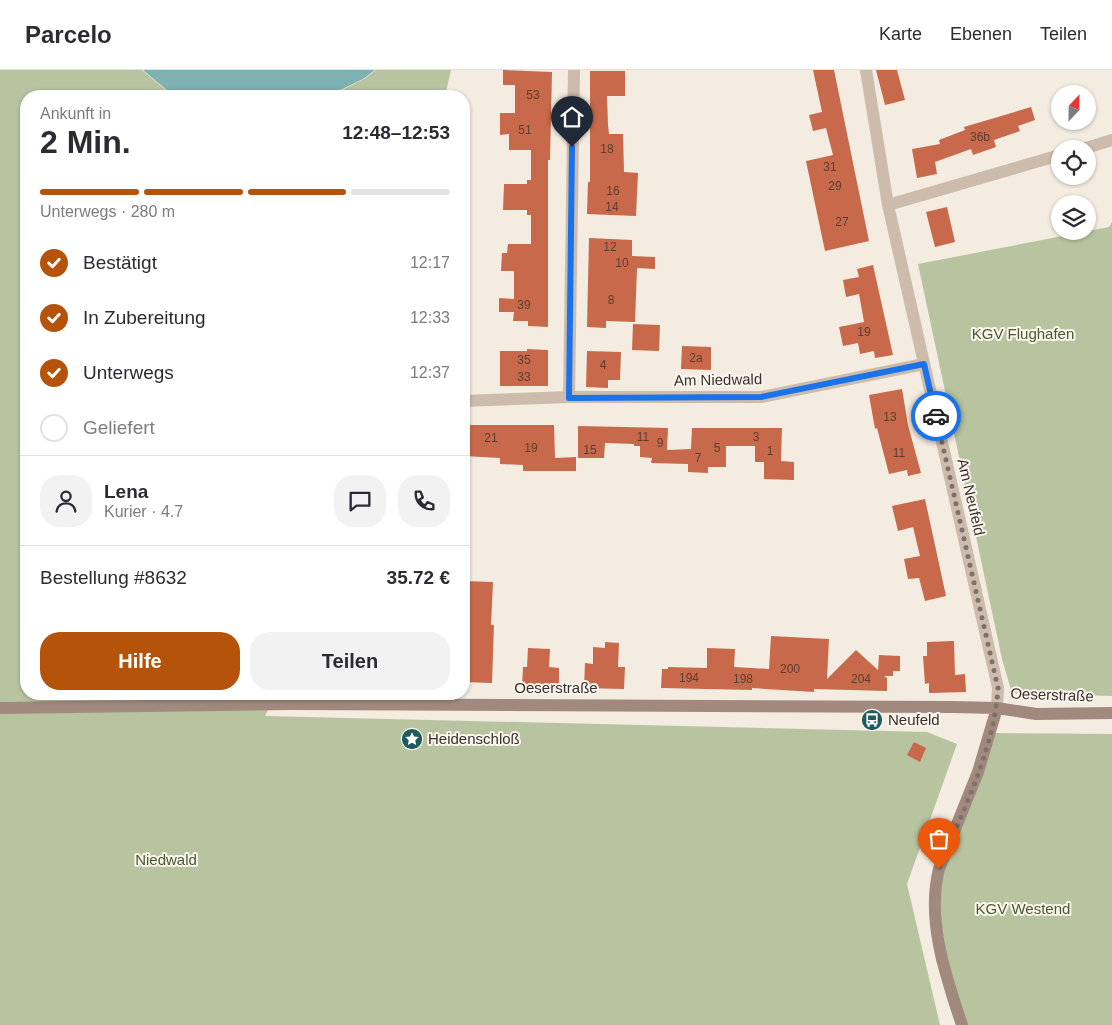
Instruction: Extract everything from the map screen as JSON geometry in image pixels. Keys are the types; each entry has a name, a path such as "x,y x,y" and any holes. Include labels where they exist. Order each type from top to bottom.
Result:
{"street":[{"path":"569,398 574,70"},
{"name":"Am Neufeld","path":"866,70 888,205 998,688 996,708"},
{"path":"1096,145 1112,140"},
{"path":"888,205 1051,158"},
{"name":"Am Niedwald","path":"470,401 569,398 761,397 924,364"},
{"name":"Oeserstraße","path":"0,708 258,700"},
{"name":"Oeserstraße","path":"368,700 996,708 1036,714 1112,713"},
{"path":"962,1025 945,968 934,909 935,886 939,869 978,772 992,731 996,708"}],"green space":[{"name":"Niedwald","path":"0,70 142,70 165,90 20,90 20,700 273,700 265,716 927,732 957,744 907,884 940,1025 0,1025"},
{"path":"376,70 451,70 446,90 342,90 364,79"},
{"name":"KGV Flughafen","path":"1112,222 1112,696 1012,693 1002,659 918,264 1051,238 1051,240 1096,240 1096,230 1109,227"},
{"name":"KGV Westend","path":"992,733 1112,734 1112,1025 965,1025 936,961 932,896"}],"water":[{"path":"143,70 375,70 363,79 340,90 167,90"}],"building":[{"path":"503,70 552,72 550,160 548,160 548,327 528,326 528,321 513,321 514,312 499,312 499,298 514,299 514,271 501,271 502,253 507,253 508,244 531,244 531,215 527,215 527,210 503,210 504,184 527,184 527,180 531,180 531,150 509,150 509,134 500,135 500,113 515,113 515,85 503,85"},
{"path":"813,70 834,70 869,241 825,251 806,161 833,155 826,128 813,131 809,115 822,112"},
{"path":"876,70 897,70 905,100 885,105"},
{"path":"590,71 625,71 625,96 607,96 608,125 609,134 623,134 624,172 638,173 636,216 587,214 588,182 590,182"},
{"path":"1031,107 1035,120 1018,126 1020,131 994,140 996,147 973,155 971,149 935,162 937,174 917,178 912,149 940,144 939,140 965,130 964,127"},
{"path":"947,207 955,242 935,247 926,212"},
{"path":"589,238 632,240 632,256 655,257 655,269 637,268 635,322 606,321 606,328 587,327"},
{"path":"873,265 893,355 875,358 874,351 860,354 858,343 843,346 839,327 864,322 859,294 846,297 843,280 859,277 857,269"},
{"path":"633,324 660,325 659,351 632,350"},
{"path":"682,346 711,347 711,370 681,369"},
{"path":"527,349 548,350 548,386 500,386 500,351 527,351"},
{"path":"587,351 621,352 620,380 608,380 608,388 586,387"},
{"path":"902,389 908,425 921,473 908,476 907,470 889,474 877,428 875,429 869,395"},
{"path":"470,425 554,425 555,458 576,457 576,471 523,471 523,465 500,464 500,458 470,456"},
{"path":"578,426 668,428 667,450 691,449 692,428 782,428 781,461 794,462 794,480 764,479 764,462 755,462 755,446 726,446 726,467 708,467 708,473 688,472 688,464 651,463 652,458 640,457 640,446 634,446 634,444 605,443 604,458 578,458"},
{"path":"925,499 946,596 925,601 919,578 908,579 904,559 920,556 913,527 898,531 892,506"},
{"path":"470,581 493,582 491,625 494,625 492,683 470,682"},
{"path":"771,636 829,639 827,679 856,650 878,670 879,655 900,656 900,671 893,671 893,676 884,676 887,678 887,691 814,689 814,692 752,688 752,690 661,688 662,669 668,669 668,667 707,668 707,648 735,649 734,667 769,669"},
{"path":"954,641 955,675 965,674 966,692 929,693 929,683 925,684 923,656 927,656 927,642"},
{"path":"605,642 619,643 618,667 625,667 624,689 584,688 585,663 593,664 593,647 605,648"},
{"path":"528,648 550,649 549,667 559,668 559,688 522,687 523,667 527,667"},
{"path":"914,742 926,748 920,762 907,755"}],"way so far":[{"path":"936,416 998,688 992,731 978,772 939,869"}],"place":[{"name":"Neufeld","path":"872,720"},
{"name":"Heidenschloß","path":"412,739"}],"route":[{"path":"572,147 569,398 761,397 924,364 936,416"}]}
